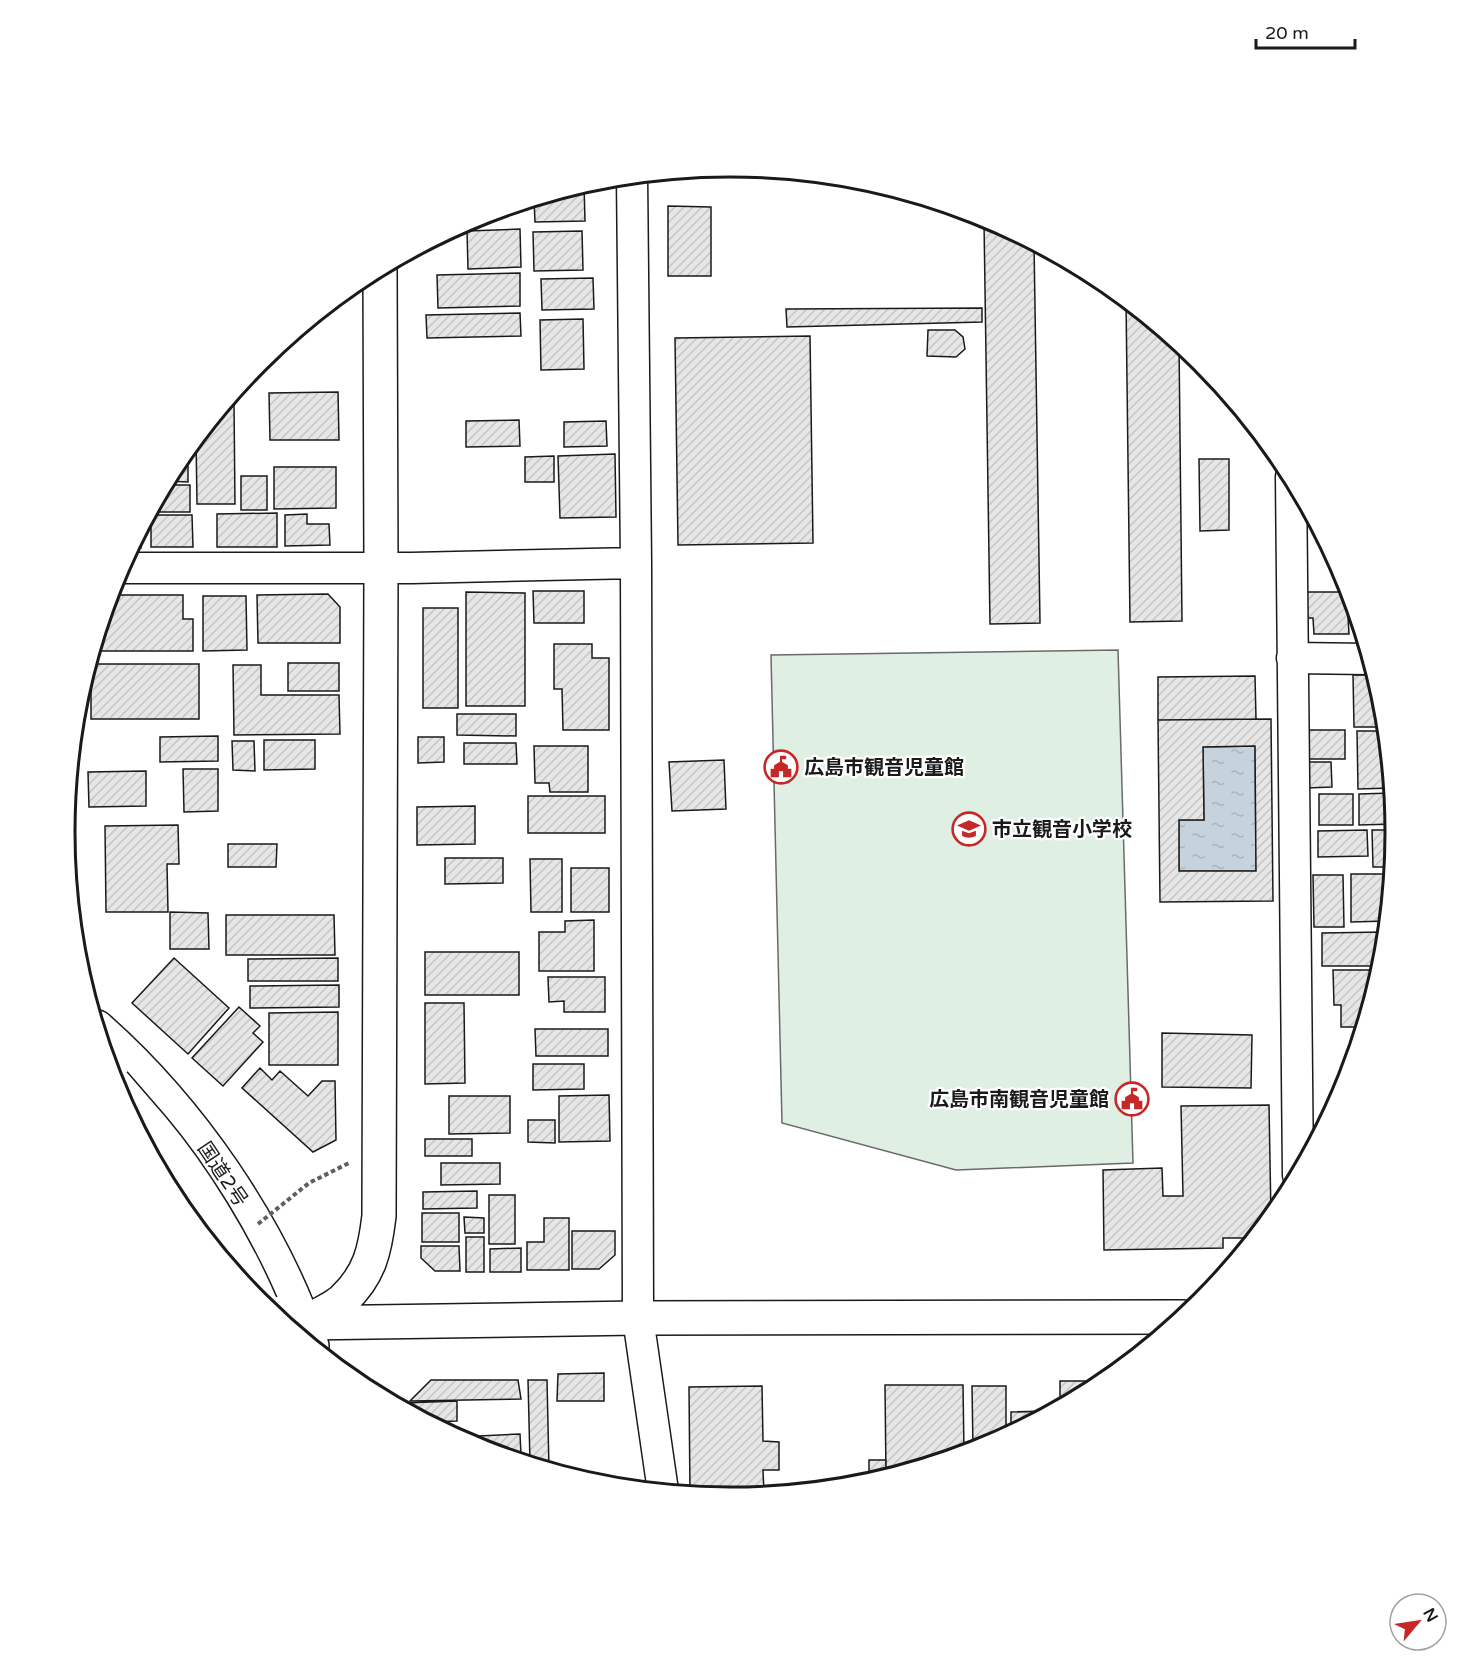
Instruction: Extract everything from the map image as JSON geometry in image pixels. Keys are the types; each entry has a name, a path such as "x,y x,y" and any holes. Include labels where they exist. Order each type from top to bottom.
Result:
{"main road":[{"path":"300,1326 343,1301 366,1271 375,1244 379,1216 380,279"},
{"name":"国道2号","path":"108,1037 171,1101 241,1199 274,1256 295,1321"},
{"path":"137,1110 192,1180 248,1275"},
{"path":"303,1328 638,1318 1169,1317"}],"street":[{"path":"632,185 636,563 638,1318 662,1483"},
{"path":"1291,494 1298,1158"},
{"path":"131,568 381,569 636,563"},
{"path":"1292,658 1362,659"}],"path":[{"path":"255,1226 309,1183 349,1163"}],"green space":[{"path":"1118,650 1133,1163 956,1170 782,1123 771,655"}],"water":[{"path":"1255,746 1256,871 1179,871 1179,820 1204,820 1203,747"}],"building":[{"path":"584,194 585,221 535,222 534,207"},
{"path":"668,206 711,207 711,276 668,276"},
{"path":"984,228 1034,252 1040,623 990,624"},
{"path":"520,229 521,267 468,269 467,233"},
{"path":"582,231 583,270 534,271 533,232"},
{"path":"520,273 520,306 438,308 437,275"},
{"path":"593,278 594,309 542,310 541,279"},
{"path":"982,308 982,322 787,327 786,309"},
{"path":"1126,310 1179,356 1182,621 1130,622"},
{"path":"520,313 521,336 427,338 426,315"},
{"path":"583,319 584,369 541,370 540,320"},
{"path":"928,330 955,330 963,337 965,349 956,357 927,356"},
{"path":"810,336 813,543 678,545 675,338"},
{"path":"338,392 339,440 270,440 269,393"},
{"path":"234,405 235,504 197,504 196,452"},
{"path":"519,420 520,446 466,447 466,421"},
{"path":"606,421 607,446 564,447 564,422"},
{"path":"615,454 616,517 560,518 558,456"},
{"path":"554,456 554,482 525,482 525,457"},
{"path":"1199,459 1229,459 1229,530 1200,531"},
{"path":"188,464 188,482 177,481"},
{"path":"274,467 336,467 336,508 274,509"},
{"path":"241,476 267,476 267,510 241,510"},
{"path":"175,485 190,485 190,512 159,512"},
{"path":"277,513 277,547 217,547 217,514"},
{"path":"307,514 307,524 329,524 330,545 285,546 285,515"},
{"path":"157,515 192,515 193,547 151,547 151,527"},
{"path":"533,591 584,591 584,623 534,623"},
{"path":"466,592 525,593 525,706 466,706"},
{"path":"1307,592 1339,592 1348,617 1349,634 1314,634 1313,618 1307,618"},
{"path":"328,594 340,607 340,643 258,643 257,595"},
{"path":"120,595 183,595 183,619 193,619 193,651 100,651"},
{"path":"203,596 246,596 247,650 203,651"},
{"path":"423,608 458,608 458,708 423,708"},
{"path":"554,644 592,644 592,658 609,658 609,730 563,730 562,689 554,689"},
{"path":"288,663 339,663 339,691 288,691"},
{"path":"97,664 199,664 199,719 91,719 91,690"},
{"path":"233,665 261,665 261,695 339,695 340,734 234,735"},
{"path":"1353,675 1366,675 1376,727 1354,727"},
{"path":"1255,676 1256,719 1158,720 1158,677"},
{"path":"457,714 516,714 516,736 457,735"},
{"path":"1271,719 1273,901 1160,902 1158,720","holes":["1255,746 1256,871 1179,871 1179,820 1204,820 1203,747"]},
{"path":"1305,730 1345,730 1345,759 1305,759"},
{"path":"1357,731 1376,731 1384,788 1358,789"},
{"path":"218,736 218,761 160,762 160,737"},
{"path":"418,737 444,737 444,762 418,763"},
{"path":"264,740 315,740 315,769 264,770"},
{"path":"232,741 254,741 255,771 233,770"},
{"path":"464,743 516,743 517,764 464,764"},
{"path":"534,746 588,746 588,792 550,792 549,783 535,783"},
{"path":"724,760 726,809 672,811 669,762"},
{"path":"1307,762 1331,762 1332,787 1307,788"},
{"path":"183,769 218,769 218,811 184,812"},
{"path":"146,771 146,806 89,807 88,772"},
{"path":"1384,793 1385,824 1359,825 1359,794"},
{"path":"1319,794 1353,794 1353,825 1319,825"},
{"path":"528,796 605,796 605,833 528,833"},
{"path":"475,806 475,844 417,845 417,807"},
{"path":"178,825 179,864 167,864 168,912 106,912 105,826"},
{"path":"1367,830 1368,856 1318,857 1318,831"},
{"path":"1372,830 1385,830 1384,867 1373,867"},
{"path":"228,844 277,844 276,867 228,867"},
{"path":"445,858 503,858 503,883 445,884"},
{"path":"530,859 562,859 562,912 531,912"},
{"path":"571,868 609,868 609,912 571,912"},
{"path":"1351,874 1384,874 1378,921 1351,922"},
{"path":"1313,875 1343,875 1344,927 1314,927"},
{"path":"170,912 208,913 209,949 170,949"},
{"path":"226,915 334,915 335,955 226,955"},
{"path":"594,920 594,971 539,971 539,932 565,932 565,921"},
{"path":"1377,932 1371,966 1322,966 1322,933"},
{"path":"425,952 519,952 519,995 425,995"},
{"path":"174,958 229,1008 188,1054 132,1003"},
{"path":"338,958 338,981 248,981 248,959"},
{"path":"1333,970 1370,970 1355,1027 1341,1027 1341,1005 1334,1005"},
{"path":"548,977 605,977 605,1012 564,1012 564,1001 549,1002"},
{"path":"339,985 339,1007 250,1008 250,986"},
{"path":"425,1003 464,1003 465,1083 425,1084"},
{"path":"239,1007 260,1026 253,1033 263,1042 223,1086 192,1058"},
{"path":"338,1012 338,1065 269,1065 269,1013"},
{"path":"535,1029 608,1029 608,1056 536,1056"},
{"path":"1162,1033 1252,1035 1251,1088 1162,1087"},
{"path":"533,1064 584,1064 584,1089 533,1090"},
{"path":"260,1068 272,1080 280,1071 308,1096 322,1081 335,1081 336,1140 313,1152 242,1088"},
{"path":"609,1095 610,1141 559,1142 559,1096"},
{"path":"449,1096 510,1096 510,1133 449,1134"},
{"path":"1269,1105 1271,1202 1244,1238 1223,1238 1223,1248 1104,1250 1103,1170 1162,1168 1163,1196 1183,1196 1181,1106"},
{"path":"528,1120 555,1120 555,1143 528,1142"},
{"path":"425,1139 472,1139 472,1156 425,1156"},
{"path":"441,1163 500,1163 500,1184 441,1185"},
{"path":"477,1191 477,1208 423,1209 423,1192"},
{"path":"489,1195 515,1195 515,1244 489,1244"},
{"path":"422,1213 459,1213 459,1242 422,1242"},
{"path":"464,1217 484,1218 484,1233 465,1233"},
{"path":"544,1218 569,1218 569,1270 527,1270 527,1242 544,1242"},
{"path":"572,1231 615,1231 615,1255 599,1269 572,1269"},
{"path":"466,1237 484,1237 484,1272 466,1272"},
{"path":"421,1246 459,1246 460,1271 435,1271 421,1258"},
{"path":"521,1248 521,1272 490,1272 490,1249"},
{"path":"604,1373 604,1401 557,1401 558,1374"},
{"path":"431,1380 518,1380 521,1399 410,1401"},
{"path":"528,1380 547,1380 549,1461 530,1455"},
{"path":"1060,1381 1087,1381 1060,1398"},
{"path":"885,1385 963,1385 964,1443 886,1468"},
{"path":"762,1386 763,1441 779,1442 779,1470 763,1470 764,1486 690,1486 689,1387"},
{"path":"972,1386 1006,1386 1006,1425 973,1440"},
{"path":"457,1401 457,1421 445,1421 409,1403"},
{"path":"1034,1411 1011,1423 1011,1412"},
{"path":"520,1434 521,1453 479,1437 477,1436"},
{"path":"869,1460 886,1460 886,1468 869,1472"}],"place":[{"name":"広島市観音児童館","path":"781,767"},
{"name":"市立観音小学校","path":"969,829"},
{"name":"広島市南観音児童館","path":"1132,1099"}]}
